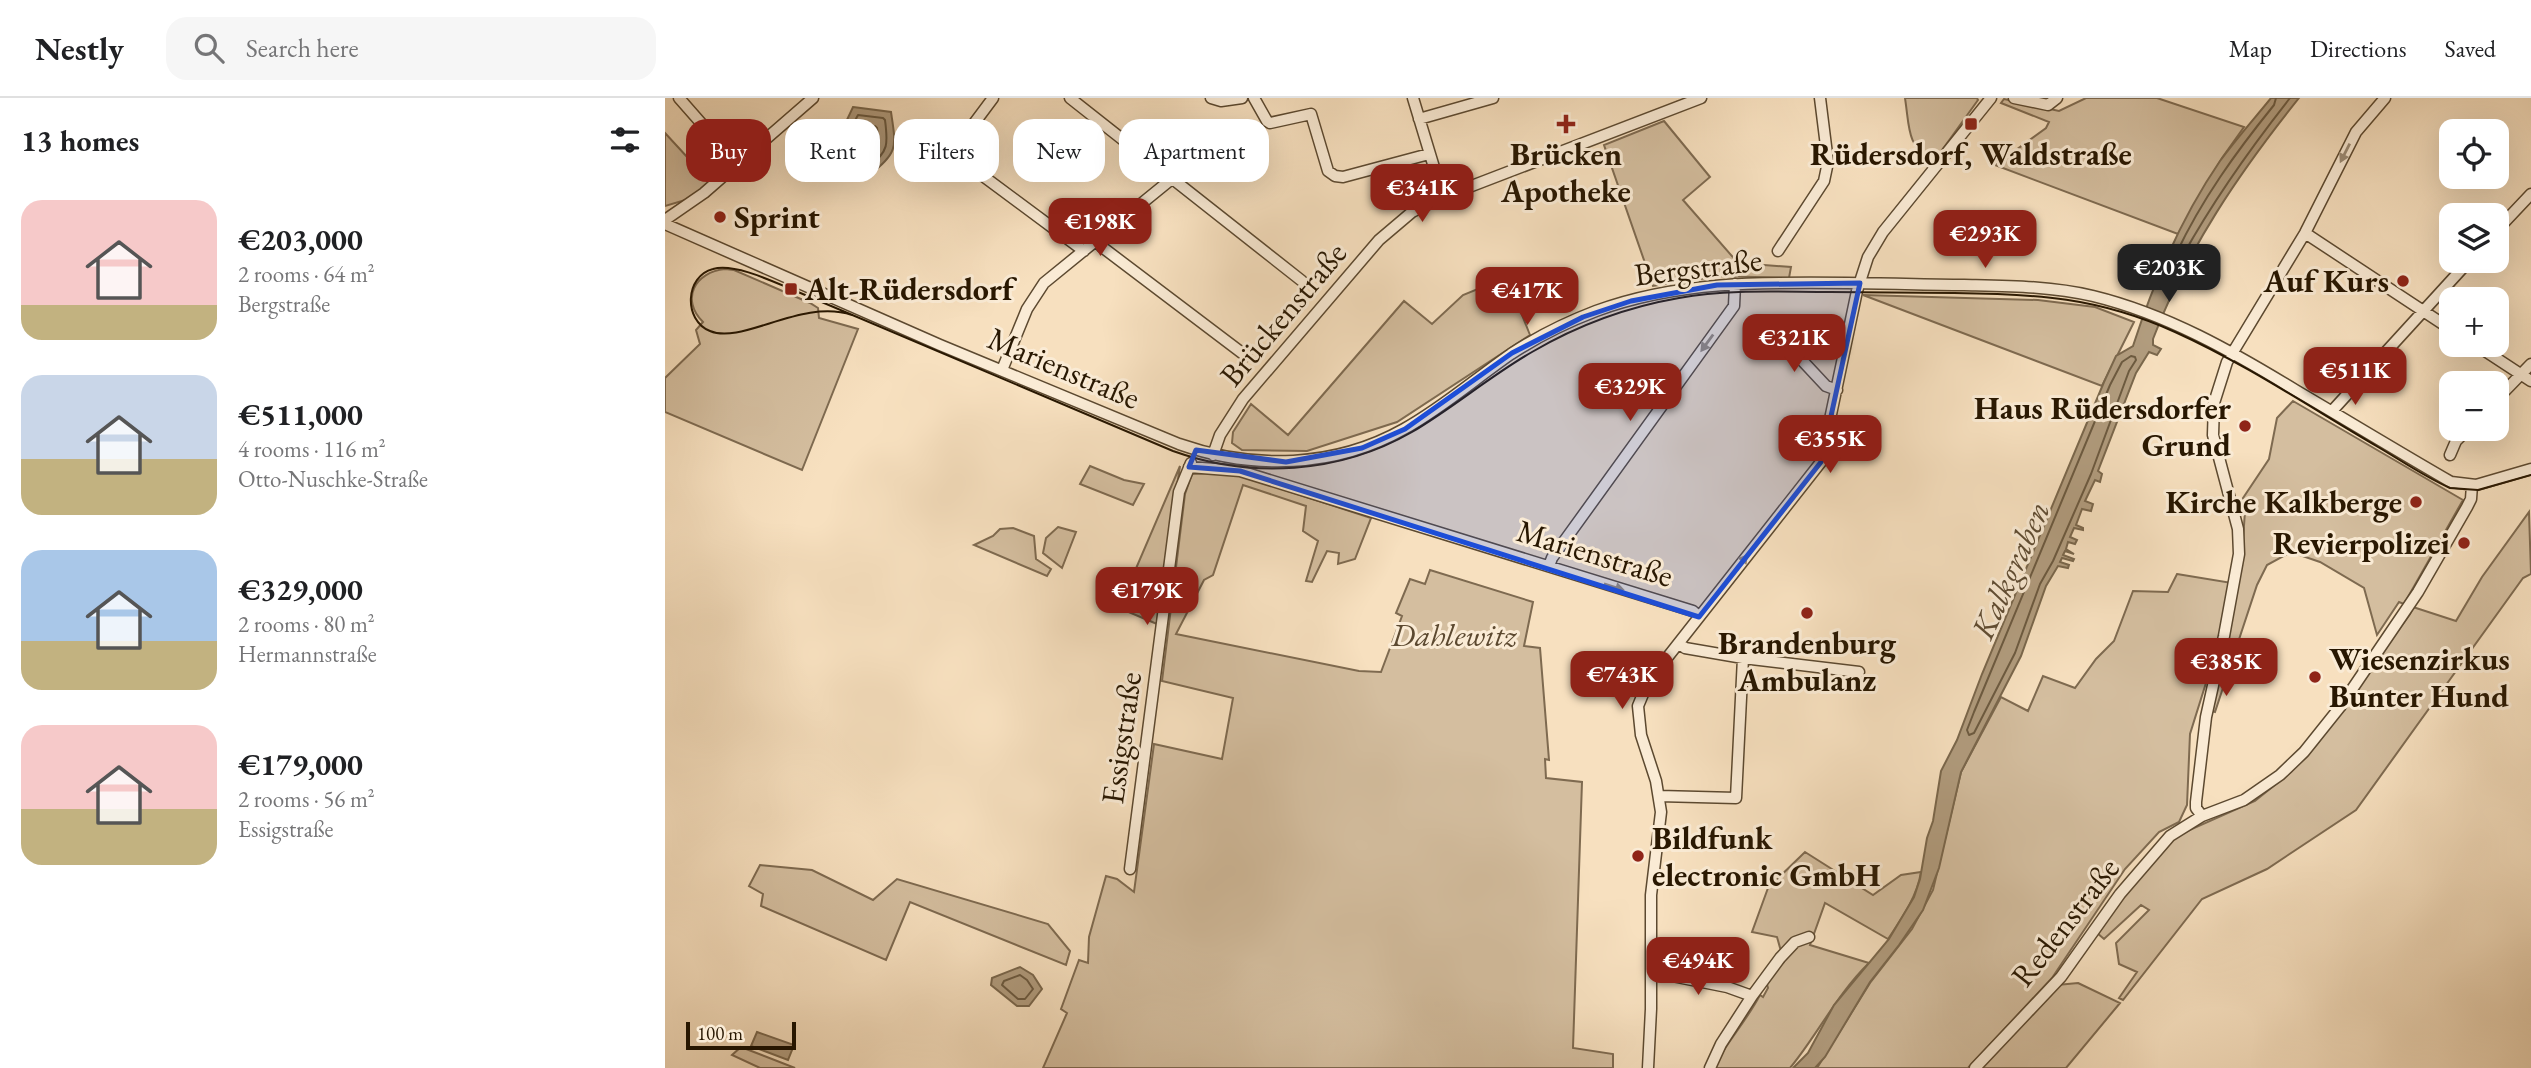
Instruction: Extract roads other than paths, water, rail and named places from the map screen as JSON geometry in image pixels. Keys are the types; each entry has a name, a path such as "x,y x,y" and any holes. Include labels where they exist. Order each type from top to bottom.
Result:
{"street":[{"path":"679,98 697,119"},
{"path":"771,134 813,98"},
{"path":"1070,98 1119,137"},
{"path":"1211,98 1220,102 1241,98"},
{"path":"1254,98 1266,121 1270,123 1311,114 1328,171 1335,176 1343,177 1429,154"},
{"path":"1413,98 1443,197"},
{"path":"1419,119 1493,98"},
{"name":"Brückenstraße","path":"1213,454 1220,435 1243,399 1379,240 1412,212 1443,197 1701,98"},
{"path":"1778,251 1824,181 1828,162 1820,98"},
{"path":"1648,1068 1651,895 1661,812 1660,796 1641,735 1638,706 1648,682 1821,462 1868,257 1877,240 1991,98"},
{"path":"2014,98 2048,105 2057,98"},
{"path":"2202,816 2196,808 2196,802 2206,716 2239,554 2238,529 2213,435 2214,403 2220,378 2305,233 2356,132 2385,98"},
{"path":"991,99 953,153 1084,251"},
{"path":"665,222 717,182"},
{"path":"1002,370 1027,309 1044,283 1166,182"},
{"path":"1176,182 1302,281"},
{"path":"2509,217 2531,194"},
{"name":"Marienstraße","path":"665,222 1002,370 1196,450 1213,454"},
{"path":"2305,233 2439,322"},
{"path":"1097,241 1246,356"},
{"path":"2332,411 2458,273"},
{"name":"Bergstraße","path":"1213,454 1248,461 1286,462 1326,457 1362,448 1405,429 1512,354 1583,317 1651,296 1735,284 1860,283 2031,287 2104,299 2153,315 2233,353 2451,482 2472,485"},
{"path":"1549,566 1552,558 1734,306 1735,284"},
{"path":"1769,325 1826,386 1837,390"},
{"path":"2495,357 2526,377"},
{"path":"2509,390 2526,377 2531,365"},
{"path":"2450,455 2456,441"},
{"name":"Essigstraße","path":"1130,869 1179,492 1196,450"},
{"name":"Marienstraße","path":"1189,467 1240,471 1693,611 1699,617"},
{"path":"2472,485 2531,469"},
{"name":"Redenstraße","path":"1975,1068 2061,977 2120,894 2169,836 2202,816 2244,800 2280,775 2304,752 2340,707 2418,592 2467,507 2471,499 2472,485"},
{"path":"1680,644 1685,648 1743,658 1859,672"},
{"path":"1660,796 1736,798 1743,658"},
{"path":"1710,1068 1721,1044 1752,996 1795,942 1809,937"},
{"path":"1651,972 1727,987 1752,996"}],"water":[{"path":"2271,98 2299,98 2235,183 2198,243 2167,306 2153,339 2153,345 2161,349 2157,355 2149,352 2136,373 2098,471 2102,474 2100,482 2095,480 2085,501 2093,504 2091,511 2082,509 2076,525 2083,530 2074,528 2070,537 2077,540 2075,544 2068,542 2066,549 2074,554 2065,551 2063,555 2074,559 2062,558 2060,562 2069,565 2068,568 2058,566 2046,586 2021,656 1961,772 1939,868 1923,910 1870,982 1825,1057 1815,1068 1793,1068 1808,1053 1834,1005 1889,939 1914,897 1933,821 1941,771 1957,740 2104,382 2116,356 2133,346 2170,250 2193,205 2226,153"},
{"path":"853,107 891,112 893,148 880,166 880,119 847,119"},
{"path":"1020,967 1033,975 1042,989 1029,1006 1017,1006 991,985 992,978"},
{"path":"757,1032 794,1045 788,1060 751,1046"}],"tram line":[{"path":"852,315 833,311 813,312 723,334 710,331 701,325 695,318 691,298 697,280 713,269 731,268 753,274 774,282 1173,451 1233,466 1294,468 1355,457 1384,446 1427,423 1516,361 1549,342 1585,325 1641,306 1698,295 1755,292 1954,293 2040,297 2120,311 2175,332 2253,372 2450,488 2478,490 2531,475"}],"place":[{"name":"Brücken Apotheke","path":"1566,124"},
{"name":"Rüdersdorf, Waldstraße","path":"1971,124"},
{"name":"Sprint","path":"720,217"},
{"name":"Auf Kurs","path":"2403,281"},
{"name":"Alt-Rüdersdorf","path":"791,289"},
{"name":"Haus Rüdersdorfer Grund","path":"2245,426"},
{"name":"Kirche Kalkberge","path":"2416,502"},
{"name":"Revierpolizei","path":"2464,543"},
{"name":"Brandenburg Ambulanz","path":"1807,613"},
{"name":"Wiesenzirkus Bunter Hund","path":"2315,677"},
{"name":"Bildfunk electronic GmbH","path":"1638,856"}],"water label":[{"name":"Kalkgraben","path":"2010,570"}],"park label":[{"name":"Dahlewitz","path":"1454,635"}]}
